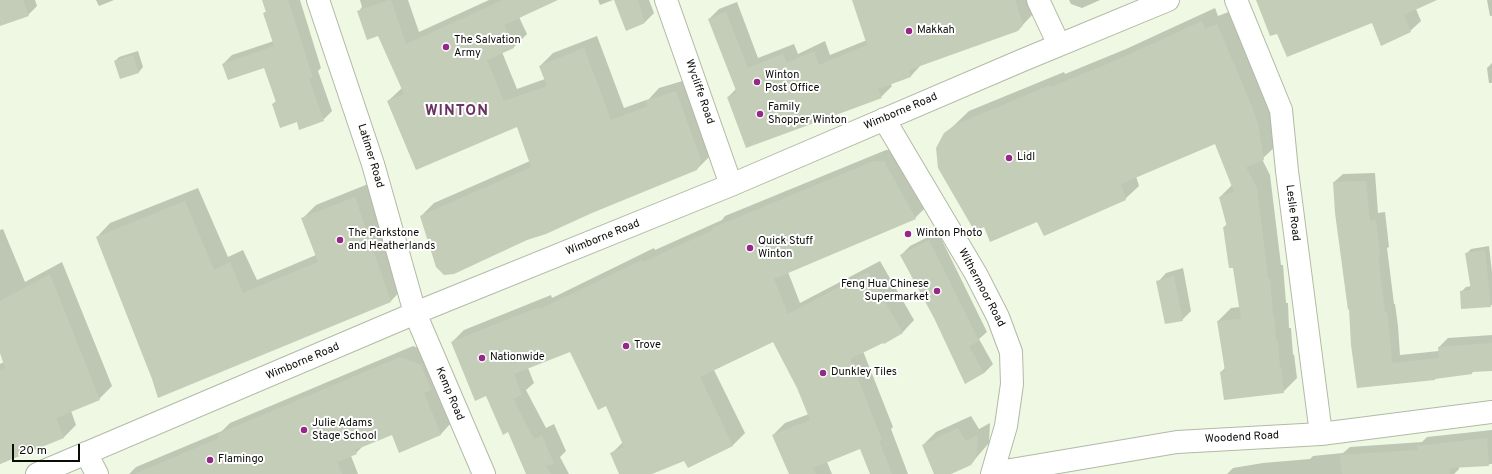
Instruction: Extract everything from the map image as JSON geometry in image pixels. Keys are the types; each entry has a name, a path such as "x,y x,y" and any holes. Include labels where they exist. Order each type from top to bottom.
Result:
{"street":[{"name":"Latimer Road","path":"318,0 373,164 415,314"},
{"name":"Wycliffe Road","path":"666,0 731,185"},
{"path":"1038,0 1059,45"},
{"name":"Wimborne Road","path":"37,474 415,314 731,185 1168,0"},
{"name":"Leslie Road","path":"1236,0 1281,110 1287,171 1321,434"},
{"name":"Withermoor Road","path":"884,119 976,274 998,317 1011,352 1012,384 1006,426 992,473"},
{"name":"Kemp Road","path":"415,314 483,474"},
{"name":"Woodend Road","path":"992,473 1176,442 1321,434 1492,412"},
{"path":"86,453 97,474"}],"building":[{"path":"0,0 23,0 29,16 0,26"},
{"path":"262,0 288,0 313,78 309,79 324,121 299,130 297,122 280,128 272,104 276,102 264,68 228,80 222,64 274,46 263,13 266,12"},
{"path":"391,0 406,44 503,0 558,0 504,25 514,48 487,60 504,101 547,86 539,66 584,48 611,120 648,106 645,101 676,91 701,160 697,170 592,213 546,234 527,240 454,274 444,275 436,267 420,216 531,167 517,127 416,170 387,101 404,94 378,36 367,40 357,11"},
{"path":"614,0 638,0 645,23 626,31"},
{"path":"852,0 1015,0 1023,25 1018,31 909,70 911,77 878,89 882,98 746,148 727,97 737,93 708,19 726,12 748,68 783,54 787,63 814,51 819,65 867,45"},
{"path":"1256,0 1437,0 1404,15 1411,32 1381,46 1372,23 1287,57 1277,34 1270,36"},
{"path":"1202,21 1205,29 1217,24 1258,124 1264,160 1246,167 1257,188 1284,393 1224,400 1220,372 1225,371 1217,321 1241,319 1233,268 1229,268 1223,227 1227,227 1219,197 1234,192 1215,144 1121,184 1126,200 1044,236 1037,222 990,242 984,227 975,232 938,168 936,148 944,133 955,125 1050,85 1051,87 1112,62"},
{"path":"133,55 139,73 120,79 114,61"},
{"path":"874,161 884,161 916,219 774,279 788,314 868,272 903,333 884,344 883,343 850,359 882,440 879,441 892,474 870,474 860,449 813,468 816,474 789,474 772,435 810,420 797,388 773,342 700,377 733,446 688,468 684,461 652,474 619,474 610,453 624,447 606,406 598,410 570,352 514,374 522,395 513,399 534,439 542,435 554,464 546,466 551,474 526,474 508,432 503,435 486,396 475,401 451,342 539,307 540,309 642,260 643,262 713,230 712,228"},
{"path":"1366,181 1370,221 1376,220 1380,256 1378,256 1385,312 1387,312 1392,363 1439,358 1438,347 1492,343 1492,371 1472,372 1472,374 1435,380 1357,388 1351,345 1349,309 1348,310 1335,213 1333,182"},
{"path":"355,197 391,302 158,398 152,379 96,237 185,201 214,270 230,262 243,293 318,262 301,218"},
{"path":"929,240 979,341 969,346 984,373 965,384 934,318 900,255"},
{"path":"1485,250 1491,307 1461,309 1460,291 1471,290 1465,253"},
{"path":"50,274 100,400 56,418 64,438 0,464 0,371 5,368 0,353 0,301"},
{"path":"1174,276 1183,321 1165,324 1156,281"},
{"path":"400,357 421,365 431,390 424,393 441,435 399,453 392,435 355,450 357,454 337,462 342,474 135,474 219,438 218,434"},
{"path":"958,428 966,441 978,435 976,458 971,465 951,474 934,474 922,445"},
{"path":"1487,438 1489,466 1450,468 1450,474 1342,474 1340,455 1418,450 1417,446"}],"place":[{"name":"Makkah","path":"909,31"},
{"name":"The Salvation Army","path":"446,47"},
{"name":"Winton Post Office","path":"757,82"},
{"name":"Family Shopper Winton","path":"760,114"},
{"name":"Lidl","path":"1009,158"},
{"name":"Winton Photo","path":"908,234"},
{"name":"The Parkstone and Heatherlands","path":"340,240"},
{"name":"Quick Stuff Winton","path":"750,248"},
{"name":"Feng Hua Chinese Supermarket","path":"937,291"},
{"name":"Trove","path":"626,346"},
{"name":"Nationwide","path":"482,358"},
{"name":"Dunkley Tiles","path":"823,373"},
{"name":"Julie Adams Stage School","path":"304,430"},
{"name":"Flamingo","path":"210,460"}],"district":[{"name":"WINTON","path":"457,112"}]}
